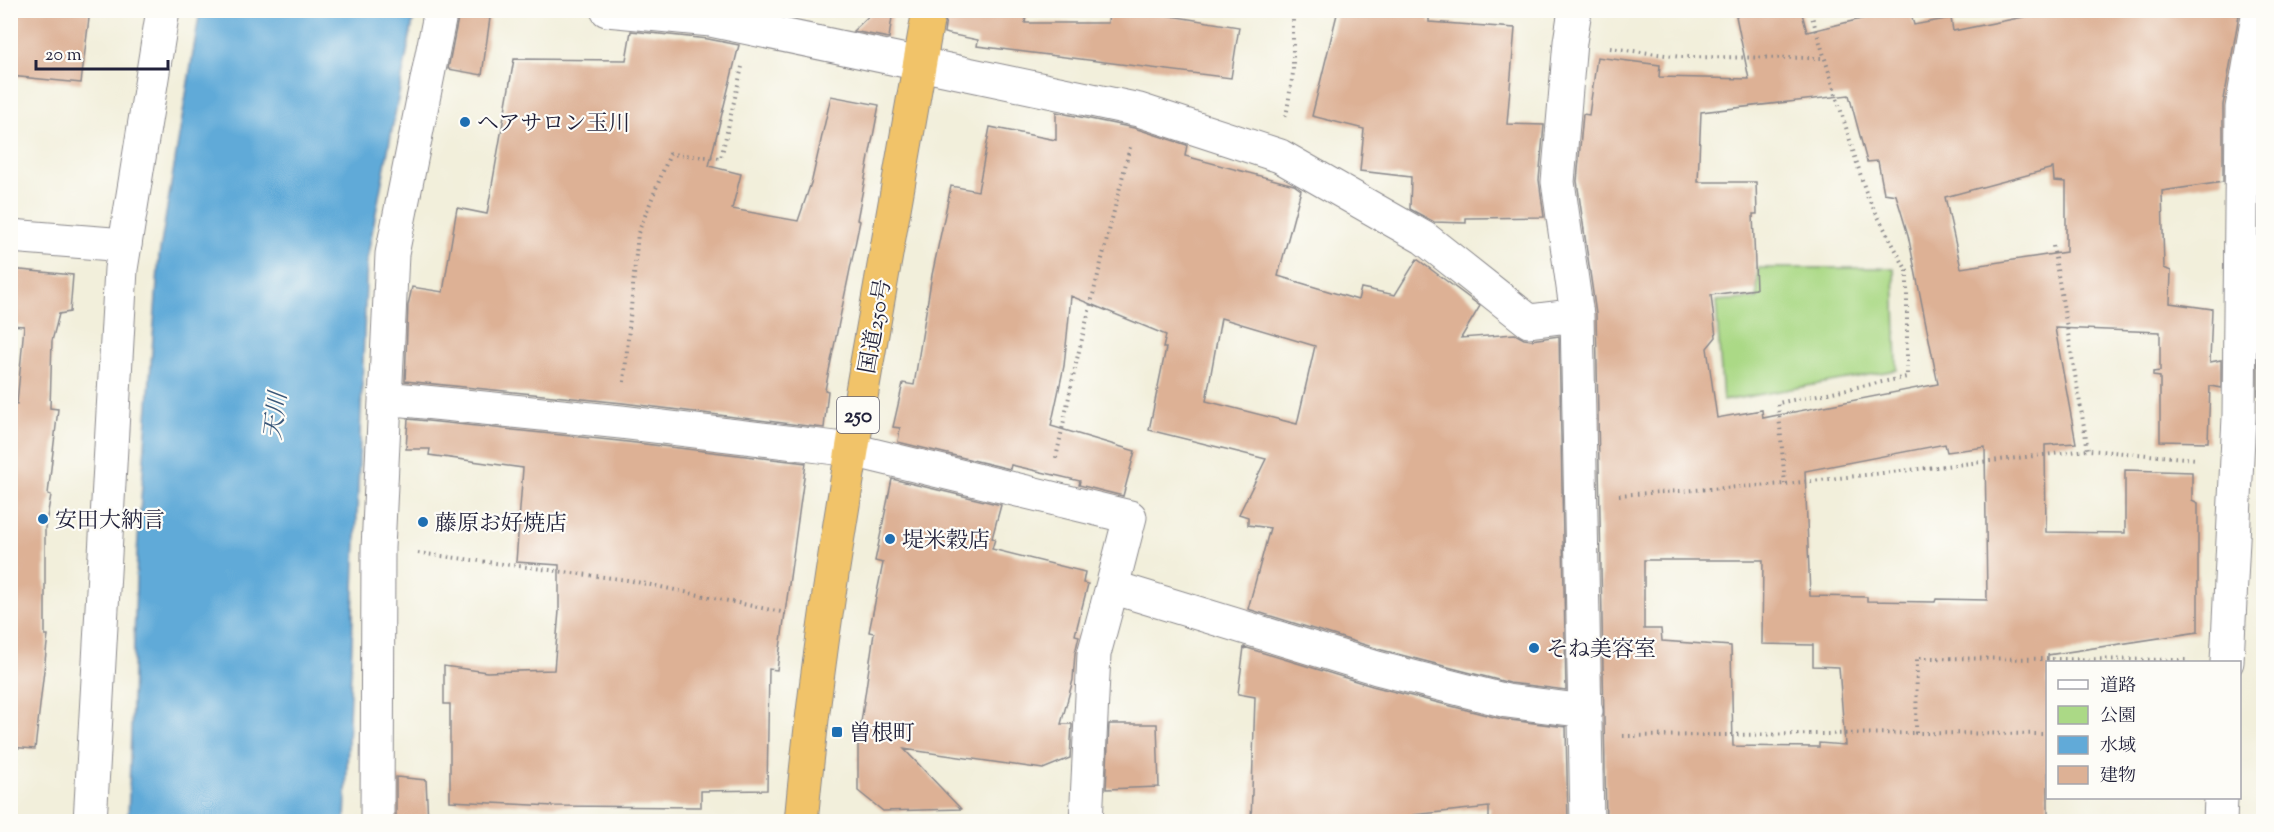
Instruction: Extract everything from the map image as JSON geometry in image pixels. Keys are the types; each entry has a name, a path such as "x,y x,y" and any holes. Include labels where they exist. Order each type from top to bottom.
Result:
{"highway":[{"name":"国道250号","path":"801,822 810,726 852,450 929,10"}],"street":[{"path":"90,822 120,281 163,10"},
{"path":"377,822 378,548 392,254 441,10"},
{"path":"607,10 713,15 750,28 1139,110 1280,156 1424,238 1529,321 1577,315"},
{"path":"1575,10 1570,42 1558,182 1577,315 1587,822"},
{"path":"2228,661 2239,417 2242,108 2259,10"},
{"path":"10,236 124,245"},
{"path":"385,398 621,422 852,450 1130,517 1094,654 1086,822"},
{"path":"1112,587 1377,668 1586,724"},
{"path":"2220,822 2221,799"}],"path":[{"path":"1280,156 1293,73 1293,10"},
{"path":"1785,483 1778,403 1907,377 1907,271 1867,196 1810,10"},
{"path":"621,422 638,233 670,154 721,158 750,28"},
{"path":"1570,42 1681,57 1824,58"},
{"path":"1048,497 1077,359 1139,110"},
{"path":"2053,246 2088,450"},
{"path":"1580,497 1785,483 2088,450 2237,462"},
{"path":"378,548 627,580 825,622"},
{"path":"1916,733 1917,658 2228,661"},
{"path":"1586,724 1916,733 2046,734"}],"green space":[{"path":"1758,268 1894,268 1897,370 1723,401 1716,301 1757,298"}],"water":[{"name":"天川","path":"200,11 415,11 367,259 345,821 128,821 137,553 159,256"}],"building":[{"path":"10,10 90,10 81,83 10,76"},
{"path":"875,10 893,10 889,38 853,31"},
{"path":"947,10 1027,10 1025,23 1108,23 1109,10 1134,10 1239,27 1231,78 977,46 978,40 944,33"},
{"path":"1338,10 1429,10 1429,22 1515,28 1507,124 1544,125 1539,180 1544,217 1466,218 1466,223 1434,222 1410,209 1411,177 1360,171 1364,129 1312,116"},
{"path":"1760,10 1801,10 1807,32 1898,10 1910,10 1914,25 1951,18 1953,31 2059,10 2194,10 2239,15 2223,105 2223,182 2162,191 2164,268 2171,271 2170,303 2212,309 2210,362 2221,360 2221,388 2210,386 2208,442 2160,441 2160,377 2153,376 2153,372 2160,371 2160,332 2055,328 2076,443 2045,445 2046,532 2125,533 2125,470 2192,472 2192,500 2198,503 2198,632 2048,655 2048,661 2046,661 2046,799 2048,799 2048,822 1606,822 1596,314 1577,181 1583,114 1589,115 1597,57 1660,65 1659,77 1749,79 1736,16","holes":["1849,95 1867,162 1878,161 1884,193 1896,195 1908,235 1938,384 1763,418 1762,410 1717,418 1707,348 1716,337 1711,295 1756,289 1753,214 1757,214 1756,182 1698,182 1701,112","2053,168 2054,181 2066,182 2066,252 1961,268 1945,197","1945,444 1947,452 1985,447 1987,600 1867,601 1867,597 1810,596 1805,471","1644,560 1763,560 1762,644 1813,645 1813,666 1839,667 1845,745 1819,743 1819,747 1733,746 1731,646 1662,641 1661,629 1644,629"]},
{"path":"459,13 490,18 482,75 448,69"},
{"path":"631,31 708,39 739,45 709,166 741,174 732,209 798,221 812,180 831,96 879,105 857,220 860,221 825,390 828,391 824,428 623,403 405,381 408,305 412,287 443,292 457,208 487,214 514,59 626,60"},
{"path":"2264,94 2264,177 2260,177 2261,110"},
{"path":"1056,112 1134,128 1187,145 1185,156 1294,185 1301,190 1278,276 1358,300 1361,288 1395,295 1417,259 1480,306 1461,338 1515,334 1531,340 1559,336 1566,690 1510,683 1382,650 1248,609 1270,528 1248,525 1248,517 1239,514 1266,459 1149,430 1166,348 1163,348 1166,335 1071,296 1064,366 1051,426 1135,451 1123,496 1079,485 1080,481 1011,465 1010,469 898,442 900,428 893,427 903,383 914,385 932,275 951,186 978,191 990,127 1056,140","holes":["1221,318 1315,346 1297,424 1206,401"]},
{"path":"10,269 73,275 70,312 59,314 52,341 50,408 58,409 48,494 51,495 45,528 45,635 48,635 35,749 10,747 10,403 17,404 24,326 10,325"},
{"path":"2264,352 2264,396 2258,395 2258,353"},
{"path":"408,419 806,463 777,670 769,669 767,790 701,791 701,807 554,806 450,801 450,704 444,704 444,666 487,672 554,670 559,611 559,565 516,562 523,468 429,455 430,449 406,449"},
{"path":"892,479 1001,505 992,538 995,539 992,549 1085,572 1083,583 1088,584 1075,635 1079,636 1073,680 1061,724 1072,724 1070,758 1043,769 904,749 961,809 883,811 858,791 858,743 874,633 869,632 883,563 875,561"},
{"path":"1244,647 1372,686 1502,719 1566,727 1568,822 1489,822 1489,807 1413,815 1413,822 1251,822 1255,697 1238,694"},
{"path":"1109,724 1157,724 1159,787 1106,789"},
{"path":"396,777 426,780 428,822 396,822"}],"place":[{"name":"ヘアサロン玉川","path":"465,122"},
{"name":"安田大納言","path":"43,519"},
{"name":"藤原お好焼店","path":"423,522"},
{"name":"堤米穀店","path":"890,539"},
{"name":"そね美容室","path":"1534,648"},
{"name":"曽根町","path":"837,732"}]}
